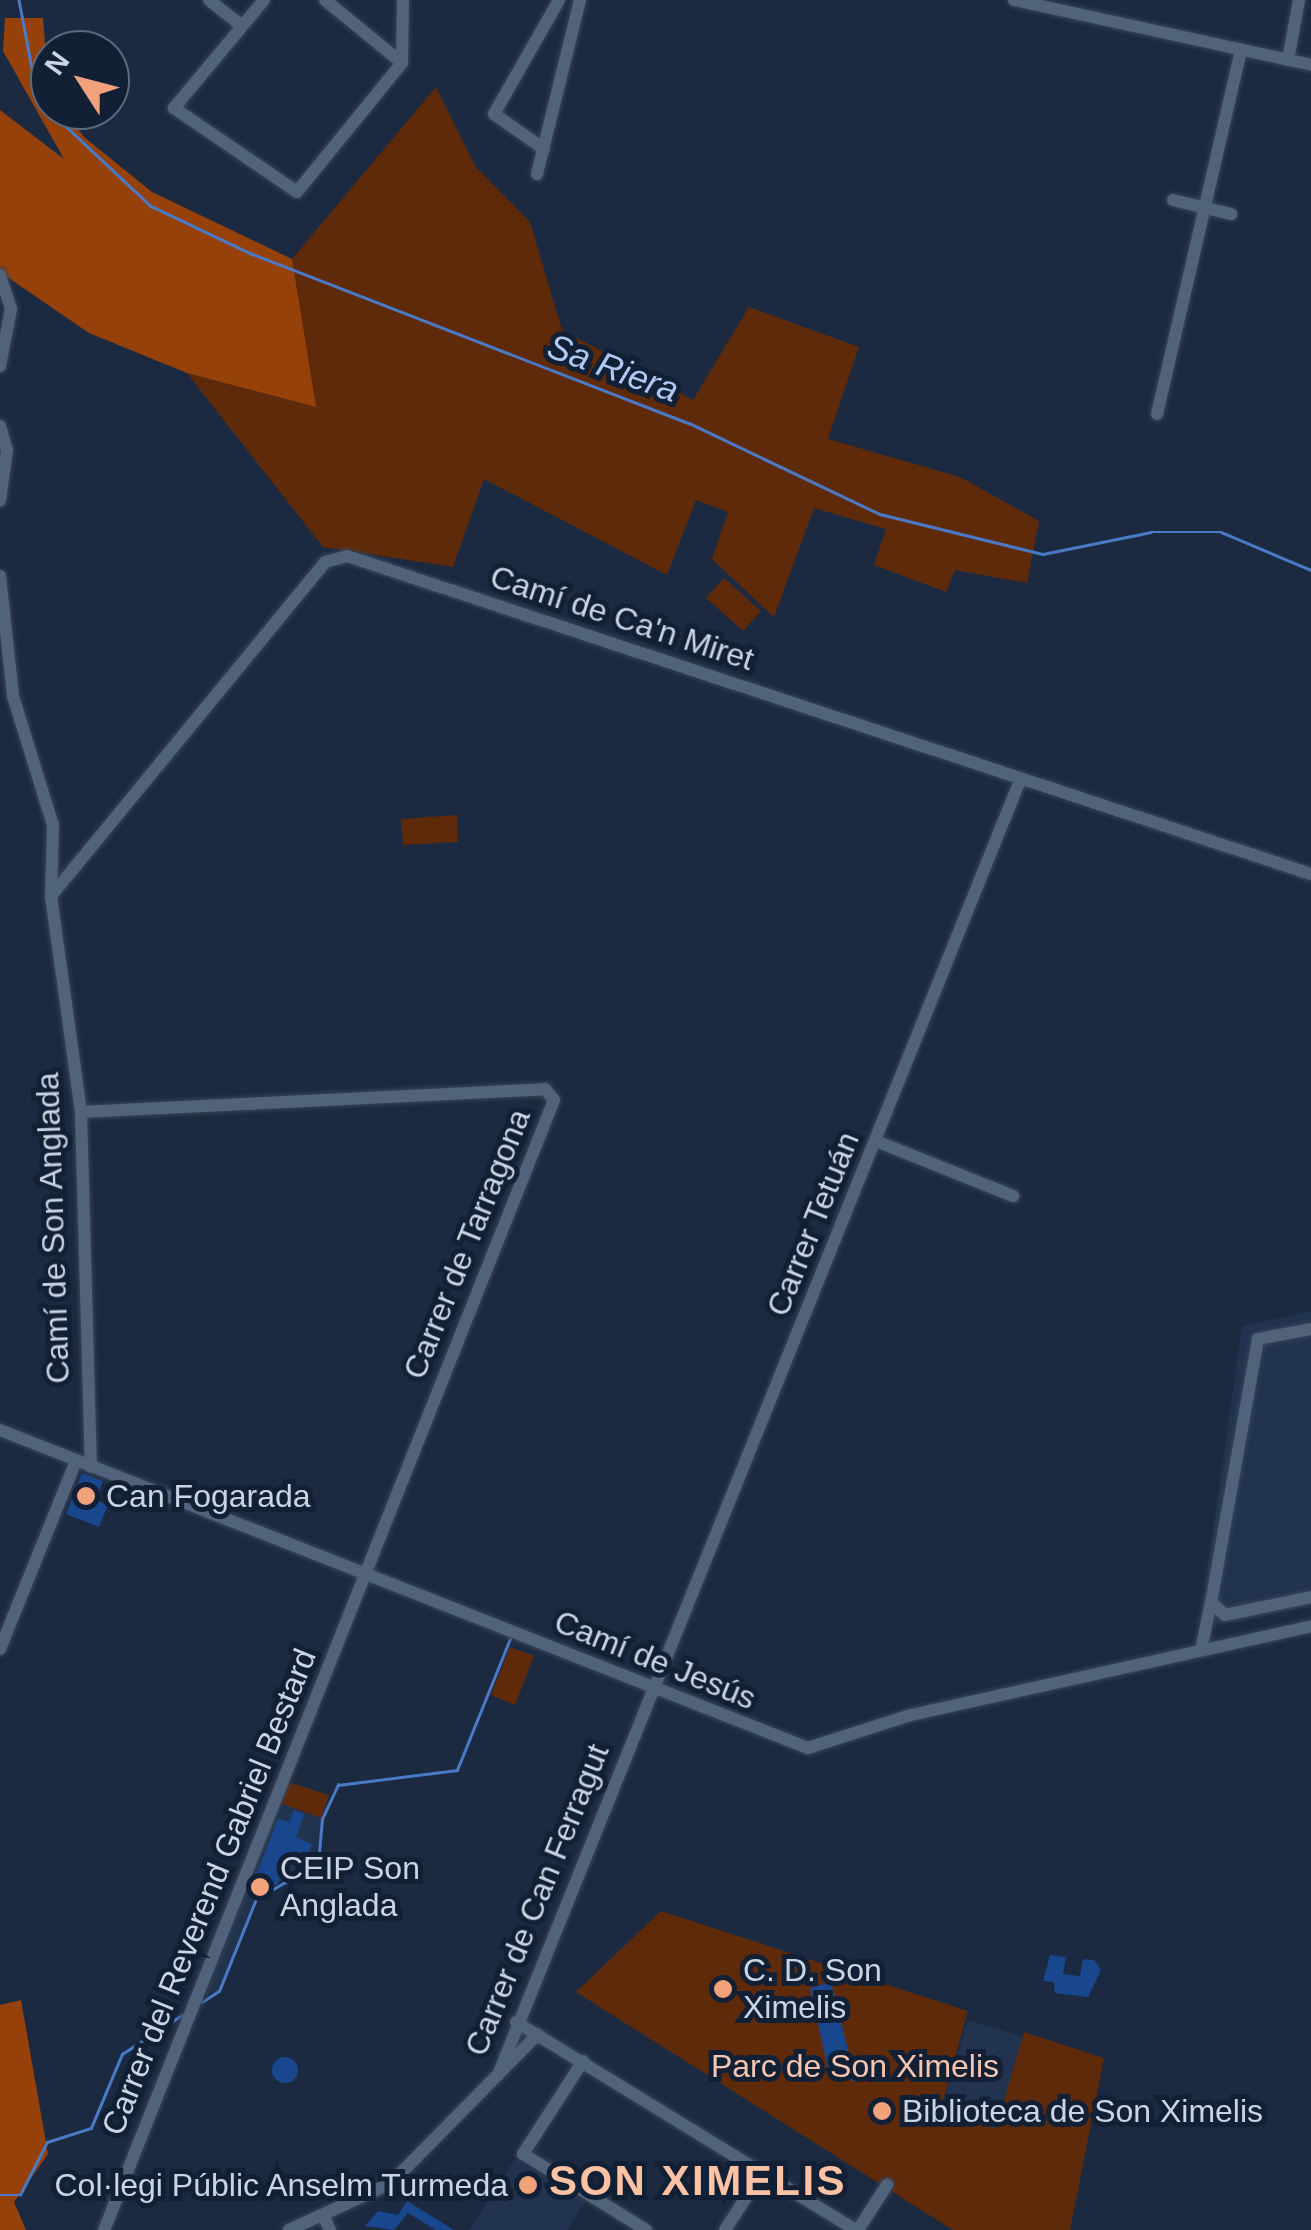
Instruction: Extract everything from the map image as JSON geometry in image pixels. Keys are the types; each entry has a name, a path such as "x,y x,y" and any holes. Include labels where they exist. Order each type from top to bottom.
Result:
{"street":[{"path":"209,0 242,26"},
{"path":"264,0 174,108 298,192 402,63 403,0"},
{"path":"325,0 402,63"},
{"path":"544,149 494,114 559,0"},
{"path":"538,174 580,0"},
{"path":"1014,0 1311,65"},
{"path":"1288,60 1299,0"},
{"path":"1157,414 1241,50"},
{"path":"1173,200 1231,214"},
{"path":"0,275 11,309 0,366"},
{"path":"0,426 7,450 0,501"},
{"name":"Camí de Ca'n Miret","path":"51,896 326,562 347,556 1311,874"},
{"name":"Camí de Son Anglada","path":"0,576 14,696 52,825 51,896 82,1112 91,1466"},
{"name":"Carrer Tetuán","path":"654,1690 1021,778"},
{"name":"Carrer de Tarragona","path":"82,1112 552,1094 366,1574"},
{"path":"876,1141 1013,1196"},
{"path":"1201,1650 1213,1607 1258,1339 1311,1330"},
{"name":"Camí de Jesús","path":"0,1430 808,1748 910,1716 1311,1626"},
{"path":"0,1649 76,1461"},
{"name":"Carrer del Reverend Gabriel Bestard","path":"104,2230 366,1574"},
{"path":"1213,1607 1311,1597"},
{"name":"Carrer de Can Ferragut","path":"498,2075 516,2022 654,1690"},
{"path":"516,2022 857,2230 887,2185"},
{"name":"Carrer de Can Ferragut","path":"327,2224 366,2199 538,2034"},
{"path":"583,2061 523,2154 646,2230"},
{"path":"725,2230 761,2174"},
{"path":"289,2230 327,2224"}],"shaded area":[{"path":"5,18 43,18 44,30 30,30 30,99 3,51"},
{"path":"0,110 64,159 48,130 79,130 152,192 292,259 316,407 187,373 89,333 0,272"},
{"path":"1311,1311 1311,1606 1199,1629 1242,1326"},
{"name":"CEIP Son Anglada","path":"288,1782 329,1795 314,1861 255,1897 218,1990 205,1998"},
{"path":"21,2000 48,2154 14,2202 26,2230 0,2230 0,2005"},
{"path":"968,2020 1028,2038 999,2133 939,2115"},
{"name":"Col·legi Públic Anselm Turmeda","path":"515,2159 585,2202 567,2230 469,2230"}],"green space":[{"path":"436,87 475,166 530,222 562,330 693,400 749,307 859,347 828,439 960,477 1039,521 1027,583 955,570 946,592 874,565 886,529 814,508 774,617 712,559 728,512 696,500 667,575 484,479 453,567 323,547 187,373 315,407 292,259"},
{"path":"724,578 761,611 743,631 706,598"},
{"path":"457,815 458,842 403,845 401,819"},
{"path":"510,1647 534,1656 515,1705 491,1695"},
{"path":"288,1782 329,1795 321,1818 280,1803"},
{"name":"Parc de Son Ximelis","path":"661,1911 968,2011 939,2115 996,2128 1024,2032 1104,2058 1070,2230 953,2230 576,1992"}],"building":[{"name":"Can Fogarada","path":"82,1473 103,1481 96,1500 108,1505 99,1527 66,1514"},
{"name":"CEIP Son Anglada","path":"294,1810 304,1814 296,1837 312,1844 308,1855 294,1851 277,1885 254,1880 278,1819 289,1822"},
{"path":"1050,1955 1066,1957 1063,1974 1080,1976 1083,1959 1094,1960 1101,1970 1088,1997 1055,1993 1054,1982 1043,1981"},
{"path":"831,1982 856,2082 829,2073 810,1988"},
{"path":"285,2057 295,2060 295,2080 285,2083 275,2080 272,2070 275,2060"},
{"path":"407,2201 454,2230 436,2230 408,2213 394,2230 365,2226 378,2211 398,2215"}],"waterway":[{"name":"Sa Riera","path":"19,0 38,100 151,206 250,253 689,423 880,514 1043,554 1151,532 1221,532 1311,570"},
{"path":"202,2002 219,1991 256,1899 318,1863 322,1819 338,1785 457,1770 510,1639"},
{"path":"0,2195 20,2195 47,2142 91,2128 122,2054 182,2015"}],"place":[{"name":"Can Fogarada","path":"86,1496"},
{"name":"CEIP Son Anglada","path":"260,1887"},
{"name":"C. D. Son Ximelis","path":"723,1989"},
{"name":"Biblioteca de Son Ximelis","path":"882,2111"},
{"name":"Col·legi Públic Anselm Turmeda","path":"528,2185"}],"district":[{"name":"SON XIMELIS","path":"698,2181"}]}
